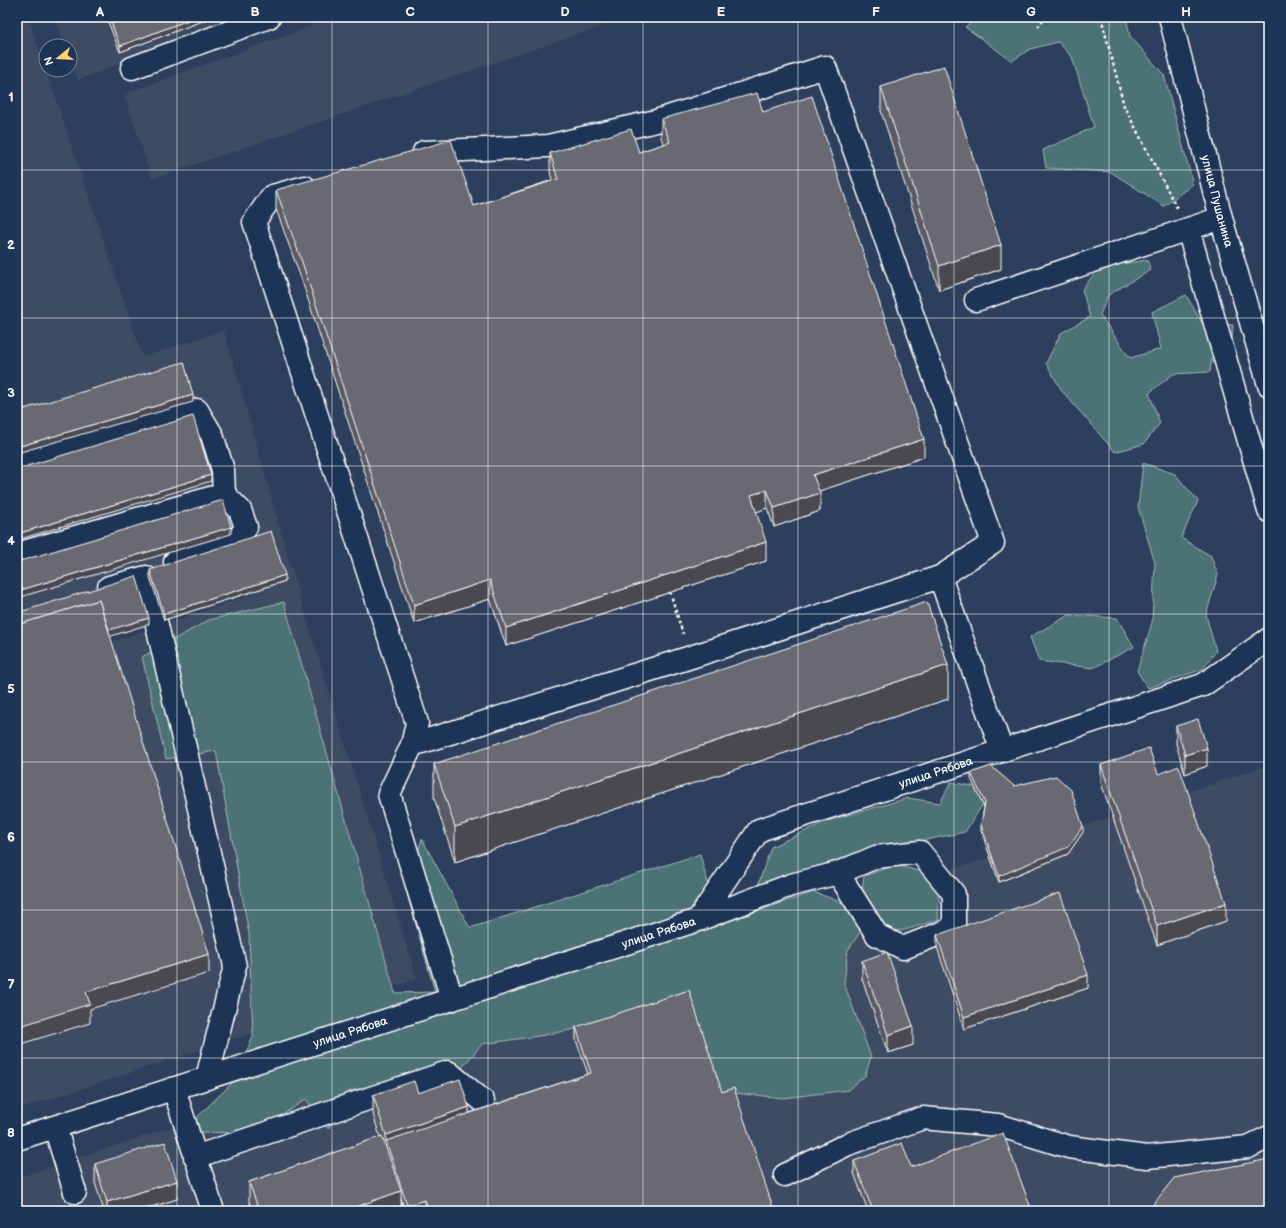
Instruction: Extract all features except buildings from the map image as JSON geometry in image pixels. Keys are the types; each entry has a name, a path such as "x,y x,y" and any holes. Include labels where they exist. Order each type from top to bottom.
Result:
{"street":[{"path":"132,68 268,17"},
{"name":"улица Пушанина","path":"1170,17 1221,218 1269,385"},
{"path":"406,158 428,151 548,146 656,121 825,67 993,543 940,577 412,745"},
{"path":"324,181 272,196 254,222 416,724 412,745 389,794 452,999"},
{"path":"976,300 1221,218"},
{"path":"1188,229 1269,512"},
{"path":"17,464 197,410 212,435 223,470 224,494 240,510 246,528 237,542 158,568 146,577 93,592"},
{"path":"17,554 224,494"},
{"path":"146,577 235,966 207,1078"},
{"path":"940,577 1002,752"},
{"name":"улица Рябова","path":"17,1139 698,920 759,830 1002,752 1203,685 1269,639"},
{"path":"698,920 791,885 838,873 876,857 920,852 954,894 954,928 903,948 877,935 838,873"},
{"path":"195,1157 448,1072 483,1101"},
{"path":"174,1089 213,1211"},
{"path":"785,1175 848,1144 923,1118 998,1125 1069,1147 1147,1157 1248,1147 1269,1137"},
{"path":"55,1127 75,1192"}],"path":[{"path":"1038,28 1045,17"},
{"path":"1101,17 1124,106 1188,229"},
{"path":"670,592 691,657"}],"shaded area":[{"path":"17,17 28,17 38,47 38,78 49,78 143,357 224,330 295,581 417,979 17,1110 17,673 272,588 17,665"},
{"path":"54,17 239,17 78,80 78,38 62,38"},
{"path":"336,17 629,17 152,179 124,94"},
{"path":"1269,765 1269,1211 17,1211 17,1178"}],"green space":[{"path":"978,17 1126,17 1130,36 1164,75 1193,184 1164,206 1111,172 1046,168 1043,150 1094,127 1072,57 1058,42 1030,49 1012,61 965,27"},
{"path":"1147,260 1151,270 1108,295 1100,315 1130,358 1161,349 1152,312 1186,295 1202,323 1233,325 1232,339 1213,351 1210,372 1173,374 1149,393 1160,423 1144,444 1115,452 1062,391 1046,363 1061,333 1090,317 1082,289 1100,267"},
{"path":"1143,463 1175,474 1198,501 1181,538 1211,556 1218,575 1206,615 1216,651 1203,669 1148,688 1137,671 1152,623 1155,563 1138,507"},
{"path":"284,602 395,993 435,992 406,890 422,839 470,928 700,854 719,924 814,892 859,909 864,876 895,865 940,876 938,920 901,931 865,925 848,950 844,983 871,1057 865,1076 848,1090 783,1098 714,1091 646,1015 539,1036 482,1044 442,1091 422,1077 349,1091 328,1129 306,1099 256,1133 182,1132 233,1082 253,1037 249,934 216,751 166,759 142,657 209,620"},
{"path":"1069,615 1117,618 1134,647 1093,668 1039,661 1030,637"},
{"path":"951,782 992,790 965,832 848,856 757,888 771,847 827,821 908,798 940,803"}]}
